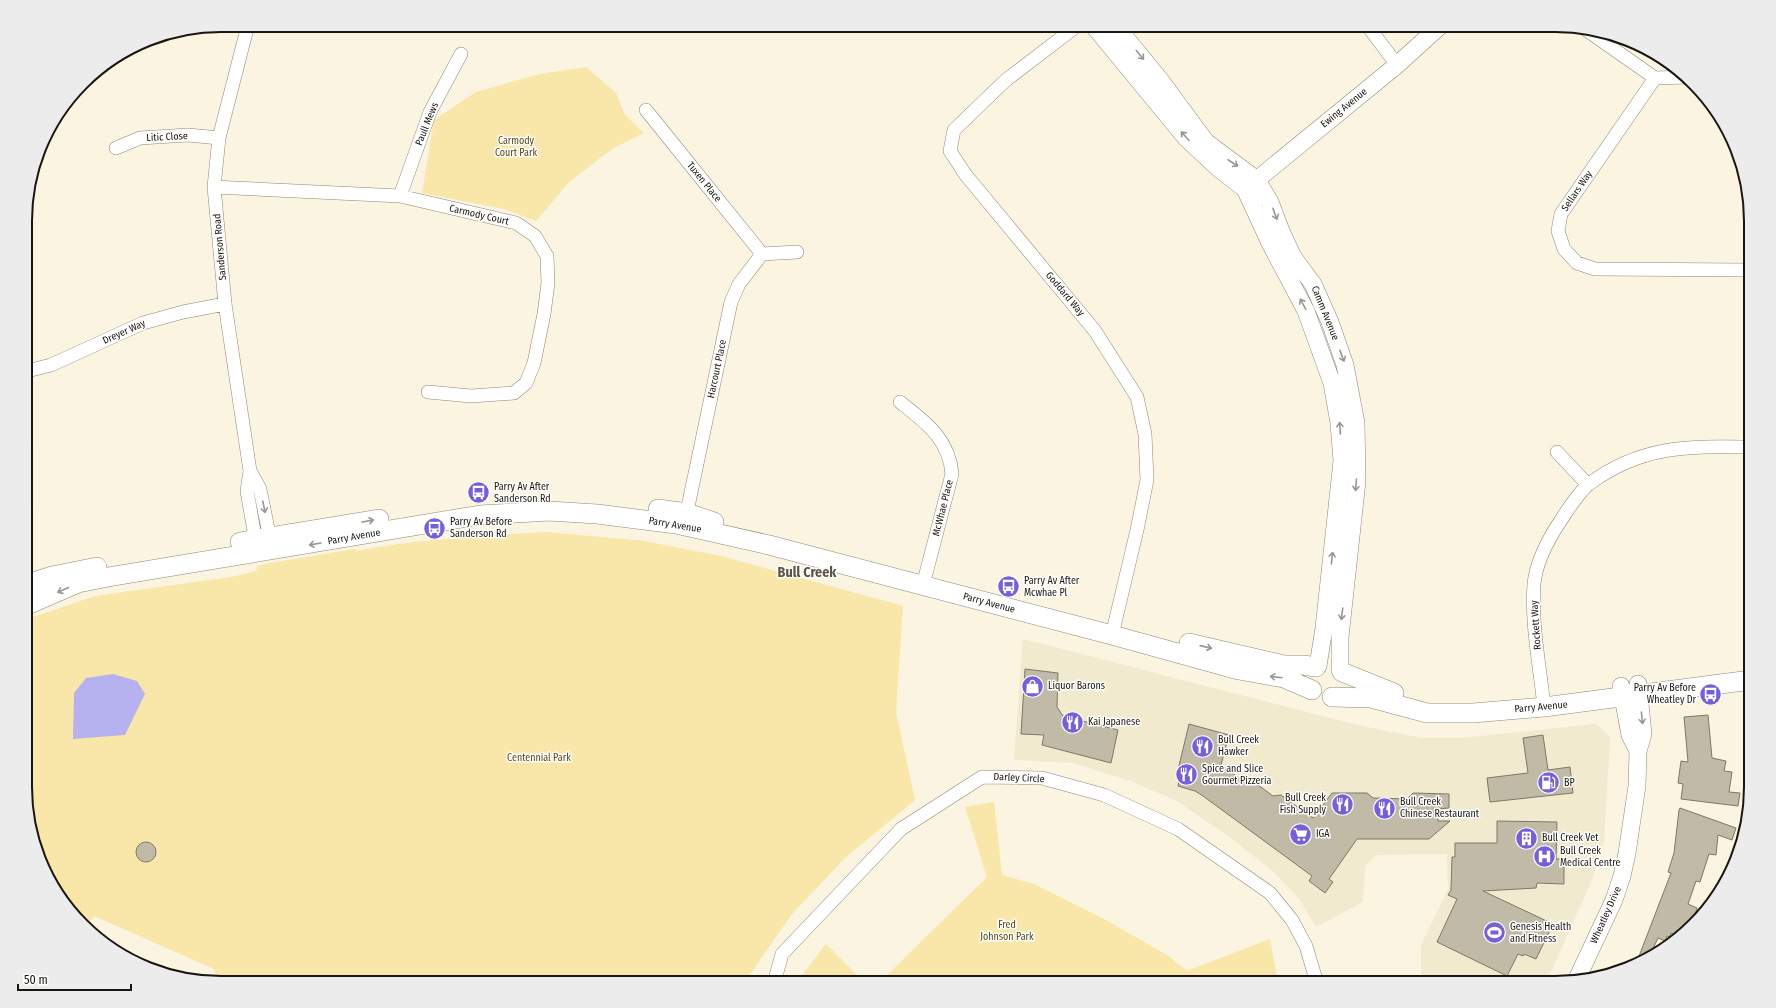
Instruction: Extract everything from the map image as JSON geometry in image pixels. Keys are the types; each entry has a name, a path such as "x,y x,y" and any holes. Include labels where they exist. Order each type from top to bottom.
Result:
{"main road":[{"name":"Parry Avenue","path":"32,583 73,572 443,520 520,512 549,511 597,514 686,520 836,562 924,580 1113,629 1284,665 1317,666"},
{"name":"Parry Avenue","path":"32,603 86,582 264,545"},
{"name":"Parry Avenue","path":"1113,629 1239,670 1284,678 1312,690"},
{"path":"1330,664 1341,671 1344,679 1343,685 1340,692 1332,698 1319,696 1312,690 1309,680 1311,673 1317,666 1330,664"},
{"name":"Parry Avenue","path":"1341,671 1390,692 1426,700 1544,702"},
{"name":"Parry Avenue","path":"1630,691 1744,671"},
{"name":"Parry Avenue","path":"1332,698 1371,698 1427,713 1473,713 1630,691 1744,681"}],"street":[{"name":"Sanderson Road","path":"246,32 219,138 214,187 225,304 250,471 247,491 264,545"},
{"name":"Goddard Way","path":"1069,32 1006,80 954,130 950,151 965,174 1095,331 1136,397 1145,434 1147,480 1137,530 1113,629"},
{"name":"Camm Avenue","path":"1099,32 1186,138 1218,168 1251,184 1270,242 1306,311 1332,383 1340,423 1342,461 1324,628 1317,666"},
{"name":"Camm Avenue","path":"1121,32 1161,81 1206,142 1270,202 1293,257 1313,284 1330,322 1345,365 1356,423 1357,481 1340,637 1341,671"},
{"path":"1372,32 1397,65"},
{"name":"Ewing Avenue","path":"1251,184 1397,65 1433,32"},
{"path":"1596,37 1655,78 1678,77"},
{"name":"Paull Mews","path":"400,196 430,112 461,54"},
{"name":"Sellars Way","path":"1655,78 1561,214 1558,231 1564,249 1577,263 1595,269 1744,270"},
{"name":"Tuxen Place","path":"646,110 762,254"},
{"name":"Litic Close","path":"116,148 140,138 188,135 219,138"},
{"name":"Carmody Court","path":"214,187 400,196 516,223 535,236 547,256 548,282 544,314 534,363 526,383 514,393 471,396 428,392"},
{"path":"762,254 797,252"},
{"name":"Harcourt Place","path":"686,520 731,302 739,284 762,254"},
{"name":"Dreyer Way","path":"32,370 51,365 144,322 183,312 225,304"},
{"name":"McWhae Place","path":"900,402 931,426 946,448 951,459 952,474 924,580"},
{"name":"Rockett Way","path":"1544,702 1533,613 1534,582 1543,552 1556,527 1571,505 1588,485 1614,468 1638,457 1664,450 1693,446 1744,447"},
{"path":"1557,452 1588,485"},
{"name":"Wheatley Drive","path":"1579,974 1614,900 1622,876 1632,824 1637,786 1638,751 1643,734 1630,691"},
{"name":"Darley Circle","path":"776,976 782,954 901,829 982,777 1042,778 1104,795 1178,829 1270,893 1292,920 1306,946 1314,976"}],"shaded area":[{"path":"1023,639 1357,725 1422,738 1462,738 1596,724 1610,736 1604,842 1592,880 1549,976 1421,976 1421,945 1448,890 1447,854 1376,855 1365,866 1363,902 1316,927 1300,900 1273,871 1228,836 1177,801 1130,781 1073,763 1014,760"},
{"path":"113,674 137,681 145,694 125,735 73,739 74,693 86,678"}],"green space":[{"name":"Carmody Court Park","path":"586,67 616,93 625,115 644,133 612,149 569,182 536,221 504,209 422,193 434,120 476,92 540,74"},
{"name":"Centennial Park","path":"546,532 644,541 721,556 903,606 896,712 915,800 845,858 792,914 749,976 216,976 214,969 94,916 89,923 87,921 57,882 46,859 38,836 32,800 32,617 95,596 231,577 257,571 256,567 264,564 355,549 356,551 427,541"},
{"name":"Fred Johnson Park","path":"994,802 1002,875 1034,884 1104,919 1167,955 1187,971 1270,939 1277,976 886,976 987,877 965,807"},
{"path":"826,944 858,976 801,976"}],"building":[{"path":"1025,669 1058,673 1057,707 1063,716 1118,730 1111,763 1042,745 1044,735 1021,734"},
{"path":"1708,715 1712,758 1726,761 1724,771 1732,772 1729,792 1740,793 1738,806 1681,799 1683,784 1678,783 1681,761 1688,762 1684,717"},
{"path":"1189,724 1229,735 1221,765 1246,783 1254,782 1273,796 1281,795 1313,818 1332,793 1367,793 1373,798 1407,799 1413,793 1449,794 1449,808 1438,809 1438,821 1450,821 1429,839 1357,839 1329,879 1333,882 1325,893 1309,881 1312,876 1203,796 1195,791 1178,786 1181,771 1178,770"},
{"path":"1543,735 1548,770 1570,767 1573,793 1490,802 1487,778 1528,773 1523,738"},
{"path":"1680,808 1736,828 1732,840 1718,835 1716,855 1709,854 1700,882 1696,881 1688,904 1697,908 1696,914 1674,934 1671,933 1670,937 1667,936 1665,941 1658,938 1653,949 1639,957 1671,873 1668,872 1674,853"},
{"path":"1497,821 1557,822 1556,859 1564,859 1564,884 1537,883 1536,888 1483,891 1553,924 1536,959 1524,954 1523,956 1518,954 1507,976 1437,942 1457,899 1448,895 1451,890 1452,857 1455,857 1455,843 1497,843"},
{"path":"146,842 153,845 156,852 153,859 146,862 139,859 136,852 139,845"}],"place":[{"name":"Parry Av After Sanderson Rd","path":"478,493"},
{"name":"Parry Av Before Sanderson Rd","path":"434,528"},
{"name":"Parry Av After Mcwhae Pl","path":"1009,587"},
{"name":"Liquor Barons","path":"1032,686"},
{"name":"Parry Av Before Wheatley Dr","path":"1711,694"},
{"name":"Kai Japanese","path":"1072,722"},
{"name":"Bull Creek Hawker","path":"1202,746"},
{"name":"Spice and Slice Gourmet Pizzeria","path":"1186,775"},
{"name":"BP","path":"1549,783"},
{"name":"Bull Creek Fish Supply","path":"1342,804"},
{"name":"Bull Creek Chinese Restaurant","path":"1384,808"},
{"name":"IGA","path":"1300,834"},
{"name":"Bull Creek Vet","path":"1527,838"},
{"name":"Bull Creek Medical Centre","path":"1545,857"},
{"name":"Genesis Health and Fitness","path":"1495,933"}],"district":[{"name":"Bull Creek","path":"807,572"}]}
